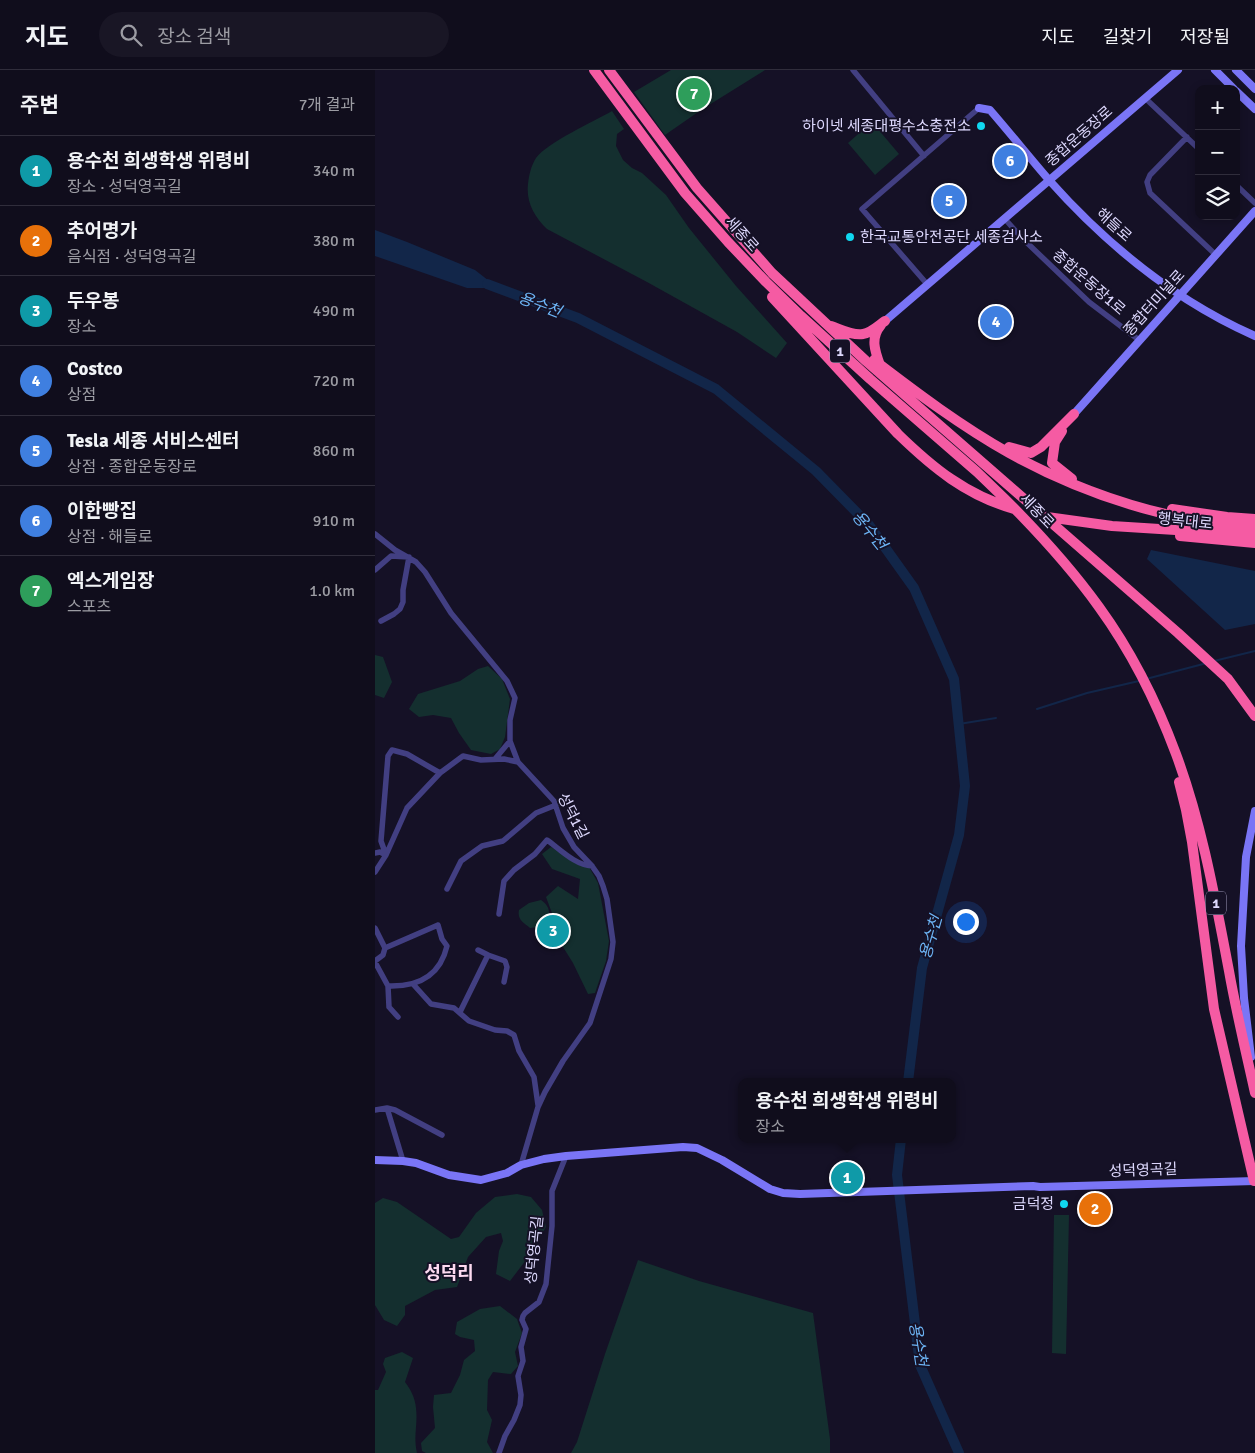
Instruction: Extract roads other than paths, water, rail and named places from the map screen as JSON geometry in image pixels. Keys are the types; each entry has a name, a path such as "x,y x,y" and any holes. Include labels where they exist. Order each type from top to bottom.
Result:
{"highway":[{"name":"세종로","path":"594,70 685,193 734,248 801,316 1005,498 1074,574 1100,609 1134,664 1153,700 1176,754 1191,798 1204,849 1255,1093"},
{"name":"세종로","path":"609,70 697,188 772,273 865,361 1197,650 1228,679 1255,716"},
{"path":"685,193 751,275 898,434 935,468 957,483 983,498 1007,507 1060,520 1113,526 1255,535"},
{"path":"808,308 921,396 984,438 1054,476 1087,490 1152,511 1196,521 1255,527"},
{"path":"829,325 846,332 863,334 885,321"},
{"path":"880,365 873,343 878,329 885,321"},
{"path":"984,438 1016,450 1031,453 1041,448 1074,414"},
{"path":"1074,414 1055,442 1052,463 1087,490"},
{"name":"행복대로","path":"1121,501 1227,517 1255,519"},
{"name":"행복대로","path":"1113,526 1146,532 1255,543"},
{"path":"1161,719 1186,810 1214,1009 1255,1180"}],"street":[{"path":"853,70 924,156"},
{"name":"종합운동장로","path":"885,321 1178,70"},
{"path":"1215,70 1230,85"},
{"path":"1236,70 1255,89"},
{"path":"1240,95 1255,109"},
{"path":"1145,98 1195,145"},
{"path":"927,284 862,208 979,108"},
{"name":"해들로","path":"979,108 990,110 1049,180 1121,252 1179,295 1255,336"},
{"path":"1187,137 1150,175 1147,182 1150,192 1216,255"},
{"path":"1240,189 1255,204"},
{"name":"종합터미널로","path":"1074,414 1255,211"},
{"name":"종합운동장1로","path":"1004,218 1029,245 1088,301 1139,340"},
{"name":"성덕1길","path":"375,534 395,550 416,562 425,572 451,613 507,681 515,698 510,720 510,741 518,762 554,801 563,828 574,848 592,866 601,881 607,899 613,942 611,959 590,1023 563,1061 545,1092 521,1165"},
{"path":"375,570 391,556 409,557 403,590 403,602 400,609 381,621"},
{"path":"495,759 510,741"},
{"path":"386,855 381,841 388,756 392,750 407,754 440,773"},
{"path":"375,872 386,855 407,808 440,773 463,756 481,760 504,759 518,762"},
{"path":"447,889 461,861 482,846 503,841 536,813 555,805"},
{"path":"1255,811 1246,857 1241,946 1244,998 1255,1080"},
{"path":"499,914 504,881 514,870 535,854 547,840 574,860 592,866"},
{"path":"375,853 380,852 386,855"},
{"path":"385,948 438,924 442,940 447,946 443,959 435,972 413,984 388,986"},
{"path":"375,928 385,948 383,955 375,962 388,986 389,1006 398,1017"},
{"path":"478,950 505,961 507,967 504,982"},
{"path":"460,1012 489,955"},
{"name":"성덕1길","path":"413,984 431,1004 454,1008 469,1021 495,1030 507,1031 513,1035 519,1052 534,1077 539,1107"},
{"path":"387,1108 403,1161"},
{"path":"375,1110 387,1108 395,1110 442,1134"},
{"name":"성덕영곡길","path":"499,1453 520,1405 521,1395 518,1376 523,1361 521,1347 526,1329 522,1320 525,1313 539,1302 546,1284 552,1226 552,1191 566,1156 683,1147 697,1148 722,1160 770,1189 800,1194 1255,1180"},
{"path":"375,1160 403,1161 429,1167 449,1175 481,1180 507,1173 521,1165 566,1156"}],"water":[{"path":"375,230 475,270 498,288 467,288 375,256"},
{"path":"1151,550 1255,571 1255,624 1225,630 1147,559"}],"waterway":[{"name":"용수천","path":"487,284 578,318 716,389 816,471 869,525 914,588 954,679 965,786 959,835 922,968 908,1078"},
{"path":"1214,661 1255,651"},
{"path":"1146,679 1207,663"},
{"path":"1037,709 1087,693 1139,681"},
{"path":"959,724 996,718"},
{"name":"용수천","path":"901,1143 897,1175 920,1365 959,1453"}],"place":[{"name":"엑스게임장","path":"694,94"},
{"name":"하이넷 세종대평수소충전소","path":"981,126"},
{"name":"이한빵집","path":"1010,161"},
{"name":"Tesla 세종 서비스센터","path":"949,201"},
{"name":"한국교통안전공단 세종검사소","path":"850,237"},
{"name":"Costco","path":"996,322"},
{"name":"두우봉","path":"553,931"},
{"name":"용수천 희생학생 위령비","path":"847,1178"},
{"name":"금덕정","path":"1064,1204"},
{"name":"추어명가","path":"1095,1209"}],"district":[{"name":"성덕리","path":"449,1273"}]}
